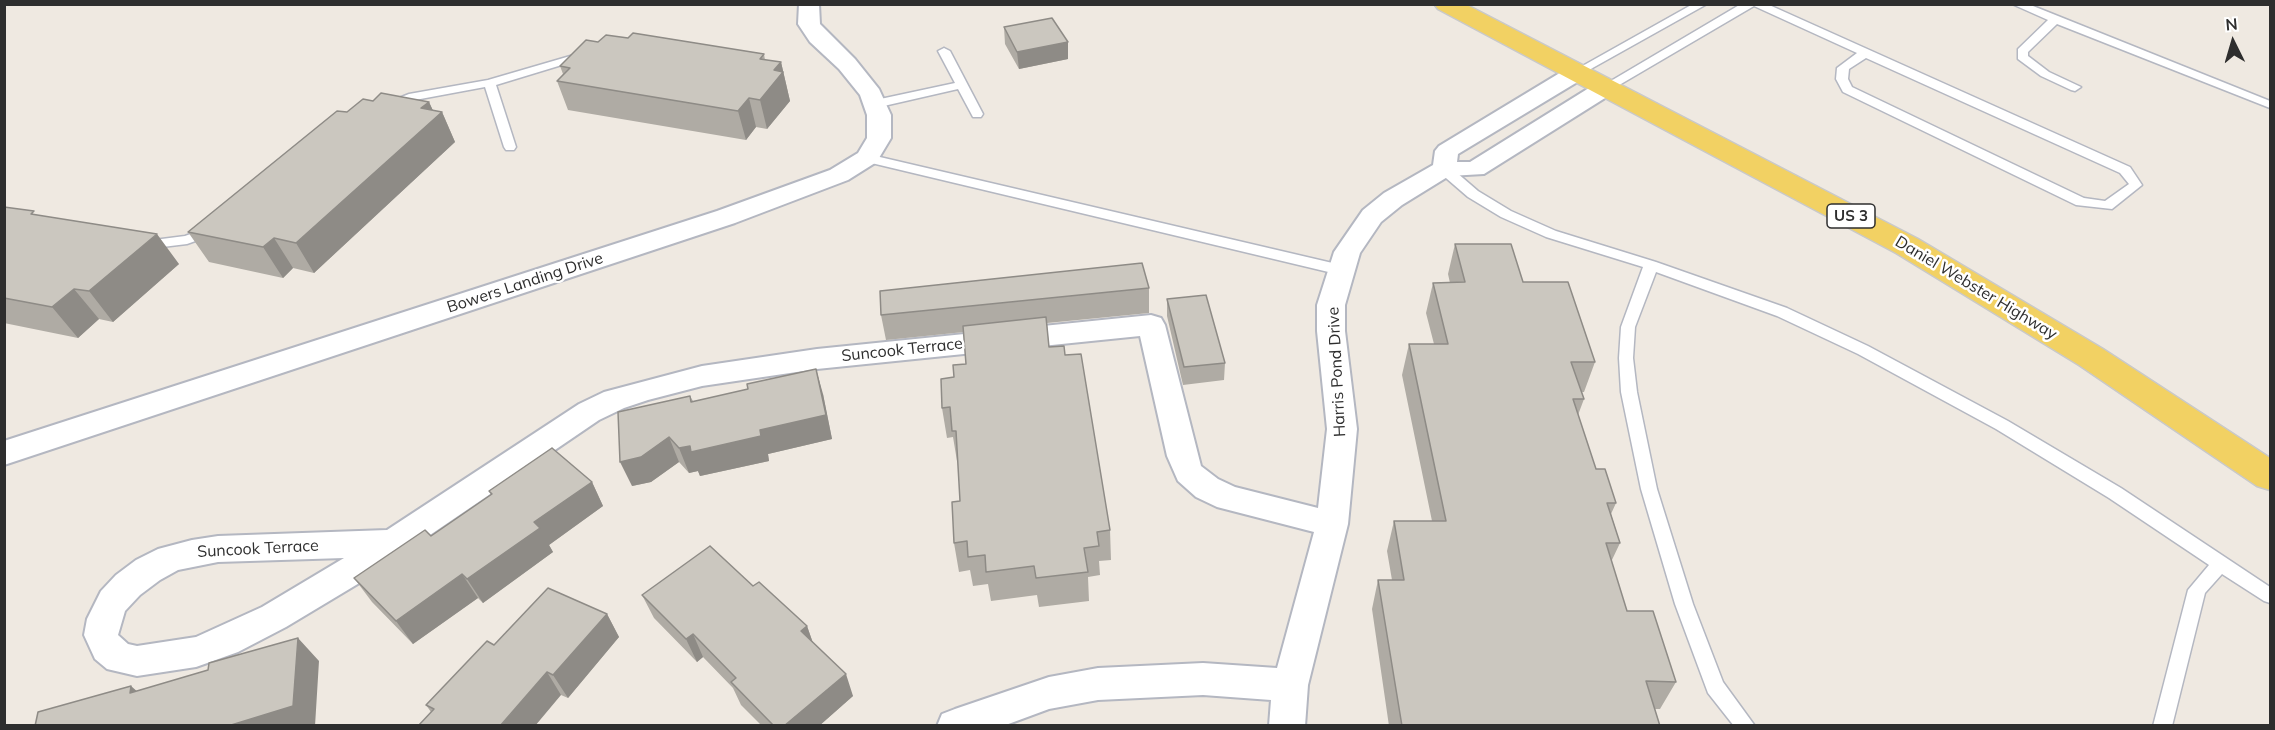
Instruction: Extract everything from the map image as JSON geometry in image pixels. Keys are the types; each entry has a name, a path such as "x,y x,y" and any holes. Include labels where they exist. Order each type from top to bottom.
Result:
{"main road":[{"name":"Daniel Webster Highway","path":"1446,4 1907,246 2091,357 2271,476"}],"street":[{"path":"809,4 809,24 818,37 847,64 871,94 875,104 879,115 879,138 867,158"},
{"path":"1590,80 1475,169 1444,169 1447,151 1590,80"},
{"name":"Bowers Landing Drive","path":"4,453 771,202 839,176 867,158"},
{"name":"Harris Pond Drive","path":"1287,726 1290,685 1332,524 1342,429 1331,331 1331,305 1347,252 1372,216 1393,199 1444,169"},
{"name":"Suncook Terrace","path":"392,543 218,549 170,559 148,570 128,585 113,601 104,619 102,635 107,648 119,658 148,660 196,652 274,617 392,543 589,412 614,400 645,390 702,376 817,359 1151,325 1182,456 1190,473 1207,488 1228,498 1332,524"},
{"path":"955,726 1049,693 1098,684 1203,679 1290,685"}],"lane":[{"path":"1590,80 1702,4"},
{"path":"1590,80 1750,4"},
{"path":"1757,4 2125,170 2136,185 2107,206 2081,202 1847,89 1842,79 1843,69 1865,53"},
{"path":"2017,4 2271,105"},
{"path":"2055,20 2022,51 2022,57 2045,74 2075,87"},
{"path":"944,51 977,114"},
{"path":"378,108 413,97 489,82 593,53"},
{"path":"489,82 510,147"},
{"path":"875,104 962,85"},
{"path":"867,158 1341,270"},
{"path":"1444,169 1473,195 1506,214 1551,234 1651,265 1782,312 1891,365 2002,425 2222,562 2271,596"},
{"path":"129,245 150,246 187,240 224,223"},
{"path":"1651,265 1628,327 1626,358 1629,392 1649,489 1684,604 1715,687 1746,726"},
{"path":"2162,726 2197,590 2222,562"}],"building":[{"path":"1052,18 1068,42 1017,52 1004,27"},
{"path":"633,33 764,54 760,59 781,62 774,70 783,72 760,100 749,98 738,111 557,81 570,68 560,66 586,40 598,42 606,35 628,38"},
{"path":"381,93 429,102 421,108 442,112 296,243 274,238 263,247 188,232 337,111 347,112 363,99 373,101"},
{"path":"4,207 34,211 31,214 157,234 89,291 74,289 52,307 4,298"},
{"path":"1455,244 1511,244 1523,282 1568,282 1595,362 1571,362 1584,399 1573,399 1596,469 1605,469 1616,503 1607,503 1620,543 1606,543 1627,611 1653,611 1676,682 1646,681 1660,726 1402,726 1378,580 1404,580 1394,521 1446,521 1409,344 1448,344 1433,283 1465,282"},
{"path":"1142,263 1149,288 881,315 880,291"},
{"path":"1206,295 1225,363 1184,367 1167,299"},
{"path":"1046,317 1049,347 1064,346 1065,355 1081,354 1110,530 1097,532 1099,546 1084,548 1088,572 1036,578 1034,566 986,572 985,555 968,557 967,541 954,543 952,502 960,501 956,431 952,431 950,407 942,408 941,379 954,377 953,365 966,364 963,326"},
{"path":"816,369 826,415 760,430 761,436 691,452 690,446 679,448 669,437 641,457 620,462 618,412 690,396 691,402 748,389 747,384"},
{"path":"552,448 592,482 534,522 540,528 467,579 462,574 396,621 354,578 425,530 431,536 492,494 489,491"},
{"path":"710,546 753,586 759,582 807,626 801,631 846,674 784,726 774,726 731,682 736,678 693,634 686,639 642,595"},
{"path":"548,588 607,614 553,675 547,672 500,726 418,726 434,709 426,705 487,641 494,645"},
{"path":"298,638 293,706 228,726 35,726 38,712 131,686 130,693 208,670 209,663"}]}
